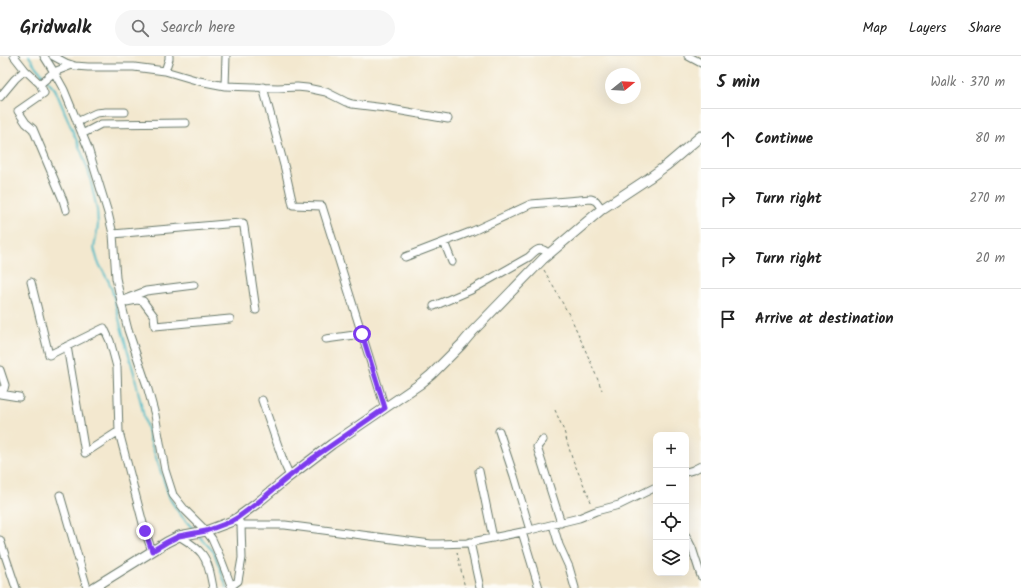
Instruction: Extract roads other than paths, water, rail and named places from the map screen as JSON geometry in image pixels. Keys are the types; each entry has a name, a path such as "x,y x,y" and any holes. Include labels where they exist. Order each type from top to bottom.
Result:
{"main road":[{"path":"93,588 179,536 206,531 230,522 239,522 256,504 290,476 332,444 431,375 539,262 602,209 667,165 701,136"}],"street":[{"path":"14,56 25,70 41,82 44,93 18,111 33,130 66,210"},
{"path":"44,56 52,73 64,90 88,148 108,213 113,234 116,278 121,302 128,330 155,415 165,470 173,495 212,539 232,587 238,581 242,558 239,522 284,525 431,544 455,544 522,532 579,518 620,505 653,488"},
{"path":"53,56 73,65 88,67 134,67 165,71 199,81 226,86 306,88 326,92 352,104 448,119"},
{"path":"165,71 169,56"},
{"path":"226,56 226,86"},
{"path":"688,56 701,64"},
{"path":"41,82 52,73 73,65"},
{"path":"0,97 15,79 25,70"},
{"path":"263,87 294,205 322,206 385,408"},
{"path":"77,122 96,114 106,112 125,112"},
{"path":"82,134 101,124 186,123"},
{"path":"405,257 473,231 531,204 591,199 596,201 602,209"},
{"path":"113,234 242,223 244,227 256,310"},
{"path":"444,242 452,262"},
{"path":"434,306 471,290 523,260 536,250 544,249 549,254"},
{"path":"31,282 48,355 104,328 110,341 117,366 119,432 145,531 152,551"},
{"path":"121,302 146,291 194,285"},
{"path":"121,302 136,300 146,304 154,316 155,326 230,319"},
{"path":"326,339 362,334"},
{"path":"67,346 85,453 119,432"},
{"path":"0,370 5,385 4,389 0,390"},
{"path":"0,394 19,397"},
{"path":"262,400 290,476"},
{"path":"499,430 530,530"},
{"path":"543,440 537,447 561,523"},
{"path":"689,471 701,466"},
{"path":"479,471 493,538"},
{"path":"60,495 87,588"},
{"path":"553,524 575,588"},
{"path":"522,532 539,588"},
{"path":"179,536 203,554 209,570 213,588"},
{"path":"0,540 16,588"},
{"path":"688,540 701,576"},
{"path":"470,542 480,588"}],"waterway":[{"path":"29,56 36,67 55,89 89,173 97,210 98,225 94,248 98,262 112,290 134,373 148,434 170,499 179,513 194,530"},
{"path":"198,535 214,552 227,588"}]}
